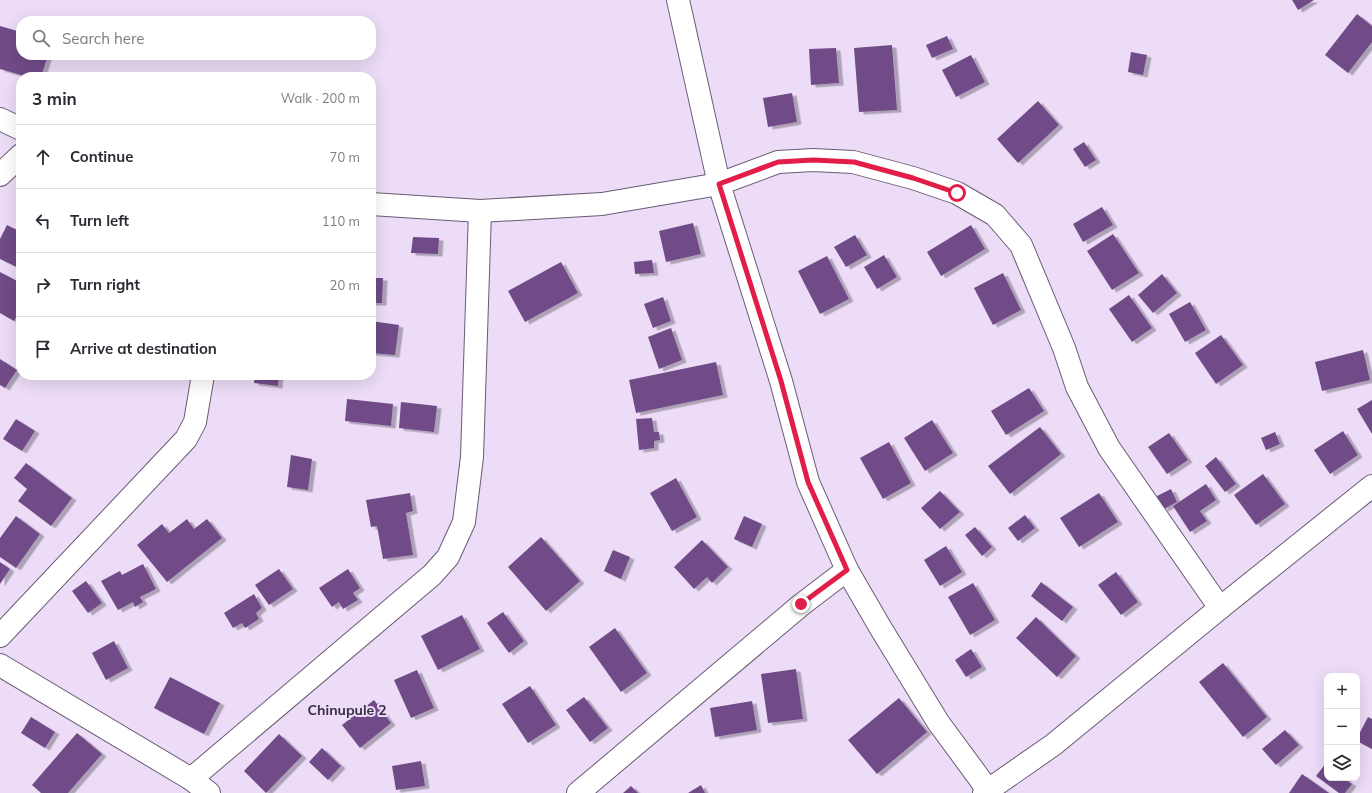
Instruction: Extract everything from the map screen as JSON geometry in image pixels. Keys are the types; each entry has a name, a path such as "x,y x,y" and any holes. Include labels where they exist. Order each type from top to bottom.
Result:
{"street":[{"path":"678,0 719,184 781,381 808,482 847,570 938,722 986,791 1053,745 1372,486"},
{"path":"0,119 16,127"},
{"path":"0,175 16,160"},
{"path":"376,204 480,211 602,204 719,184 778,162 813,160 854,162 913,178 957,193 995,215 1021,245 1064,348 1077,387 1109,448 1220,608"},
{"path":"191,779 432,575 448,557 464,522 472,457 480,211"},
{"path":"0,636 186,439 195,422 202,380"},
{"path":"578,793 801,604 847,570"},
{"path":"0,665 191,779 209,793"}],"building":[{"path":"1292,0 1314,0 1298,10"},
{"path":"1357,14 1372,26 1372,42 1348,73 1325,55"},
{"path":"0,26 16,31 16,60 46,60 43,72 16,72 16,74 0,69"},
{"path":"947,36 953,49 932,58 926,45"},
{"path":"892,45 897,110 859,112 854,48"},
{"path":"836,48 839,83 811,85 809,49"},
{"path":"1131,52 1147,55 1143,75 1128,72"},
{"path":"971,55 985,82 956,97 942,70"},
{"path":"792,93 797,122 768,127 763,98"},
{"path":"1038,101 1059,125 1018,163 997,139"},
{"path":"1084,142 1096,160 1085,167 1073,149"},
{"path":"1102,207 1113,225 1083,242 1073,224"},
{"path":"693,223 701,254 666,262 659,231"},
{"path":"7,225 16,230 16,267 0,259 0,239"},
{"path":"971,225 985,249 941,276 927,252"},
{"path":"1113,234 1139,273 1112,290 1087,251"},
{"path":"855,235 867,255 846,267 834,247"},
{"path":"413,237 439,238 438,254 411,253"},
{"path":"884,255 897,277 877,289 864,267"},
{"path":"827,256 849,299 820,314 798,271"},
{"path":"652,260 654,273 635,274 634,262"},
{"path":"561,262 578,293 525,322 508,291"},
{"path":"0,272 16,280 16,318 14,321 0,313"},
{"path":"1003,273 1021,310 993,325 974,288"},
{"path":"1162,274 1177,293 1153,313 1138,295"},
{"path":"376,278 383,278 382,303 376,303"},
{"path":"1129,295 1152,328 1132,342 1109,309"},
{"path":"663,297 671,321 653,328 644,304"},
{"path":"1190,302 1206,330 1185,342 1169,314"},
{"path":"376,322 399,325 395,355 376,353"},
{"path":"671,328 682,360 659,369 648,337"},
{"path":"1221,335 1243,365 1216,384 1195,353"},
{"path":"1363,350 1370,380 1322,391 1315,362"},
{"path":"0,359 16,369 16,372 5,388 0,385"},
{"path":"716,362 723,395 636,413 629,380"},
{"path":"254,380 279,380 278,386 254,383"},
{"path":"1029,388 1044,411 1006,435 991,411"},
{"path":"347,399 393,404 391,426 345,421"},
{"path":"1372,400 1372,434 1357,409"},
{"path":"401,402 437,406 434,432 399,428"},
{"path":"652,418 654,432 659,432 660,440 654,441 654,448 639,450 636,419"},
{"path":"16,419 35,431 22,451 3,439"},
{"path":"932,420 953,453 925,471 904,438"},
{"path":"1040,427 1061,454 1010,494 988,466"},
{"path":"1343,431 1358,455 1330,474 1314,450"},
{"path":"1275,432 1280,444 1266,450 1261,438"},
{"path":"1169,433 1188,460 1167,474 1148,447"},
{"path":"889,442 911,483 883,499 860,458"},
{"path":"291,455 312,459 308,490 287,487"},
{"path":"1216,457 1236,484 1225,492 1205,466"},
{"path":"26,463 72,498 51,526 18,501 27,489 14,478"},
{"path":"1263,474 1285,504 1256,525 1234,495"},
{"path":"676,478 697,517 672,531 650,493"},
{"path":"1206,484 1216,500 1200,511 1207,521 1190,532 1173,506"},
{"path":"1171,489 1177,502 1164,509 1157,496"},
{"path":"940,491 960,512 940,529 921,508"},
{"path":"410,493 413,511 406,513 413,555 383,559 377,526 371,527 366,500"},
{"path":"1099,493 1118,522 1079,547 1060,518"},
{"path":"1025,515 1035,528 1018,541 1008,528"},
{"path":"16,516 40,534 16,568 0,557 0,538"},
{"path":"744,516 762,524 752,547 734,539"},
{"path":"187,519 194,529 207,519 222,538 167,582 137,545 162,524 169,533"},
{"path":"975,527 992,547 982,556 965,535"},
{"path":"541,537 580,581 546,611 508,567"},
{"path":"702,540 728,567 712,583 707,577 694,589 674,567"},
{"path":"946,546 962,572 940,586 924,560"},
{"path":"613,550 630,557 621,579 604,571"},
{"path":"0,562 10,569 0,584"},
{"path":"143,564 156,589 140,597 143,602 135,607 133,602 118,610 101,581 120,571 122,575"},
{"path":"279,569 293,589 269,605 255,585"},
{"path":"348,569 360,588 353,593 358,600 343,609 339,602 332,607 319,588"},
{"path":"1116,572 1138,602 1121,615 1098,585"},
{"path":"86,581 102,603 88,613 72,591"},
{"path":"1041,582 1073,607 1062,621 1031,596"},
{"path":"973,583 995,620 970,635 948,597"},
{"path":"254,594 262,608 256,613 259,619 245,628 242,623 233,628 224,613"},
{"path":"503,612 524,641 509,653 487,623"},
{"path":"462,615 480,649 438,670 421,636"},
{"path":"1036,617 1076,656 1057,677 1016,638"},
{"path":"615,628 647,673 621,692 589,647"},
{"path":"114,641 128,668 106,680 92,653"},
{"path":"971,649 982,667 966,677 955,660"},
{"path":"1223,663 1267,717 1243,737 1199,682"},
{"path":"796,669 803,719 768,723 761,674"},
{"path":"417,670 434,708 411,718 394,680"},
{"path":"170,677 220,703 204,734 154,708"},
{"path":"530,686 556,725 528,743 502,704"},
{"path":"584,697 608,728 590,742 566,710"},
{"path":"899,698 927,732 877,774 848,740"},
{"path":"374,700 391,723 360,748 342,725"},
{"path":"752,701 757,730 715,737 710,708"},
{"path":"31,717 55,732 45,748 21,733"},
{"path":"1368,717 1372,719 1372,749 1360,743 1360,732"},
{"path":"1285,730 1299,745 1276,765 1262,749"},
{"path":"77,733 102,754 68,793 41,793 32,785"},
{"path":"279,734 302,756 266,793 244,771"},
{"path":"322,748 341,766 328,780 309,762"},
{"path":"421,761 425,786 396,790 392,766"},
{"path":"1324,766 1324,781 1348,781 1352,784 1345,793 1339,793 1316,776"},
{"path":"1302,774 1329,793 1289,793"},
{"path":"701,785 705,793 688,793"},
{"path":"631,786 638,793 623,793"}],"district":[{"name":"Chinupule 2","path":"347,710"}],"route":[{"path":"801,604 847,570 808,482 781,381 719,184 778,162 813,160 854,162 913,178 957,193"}]}
